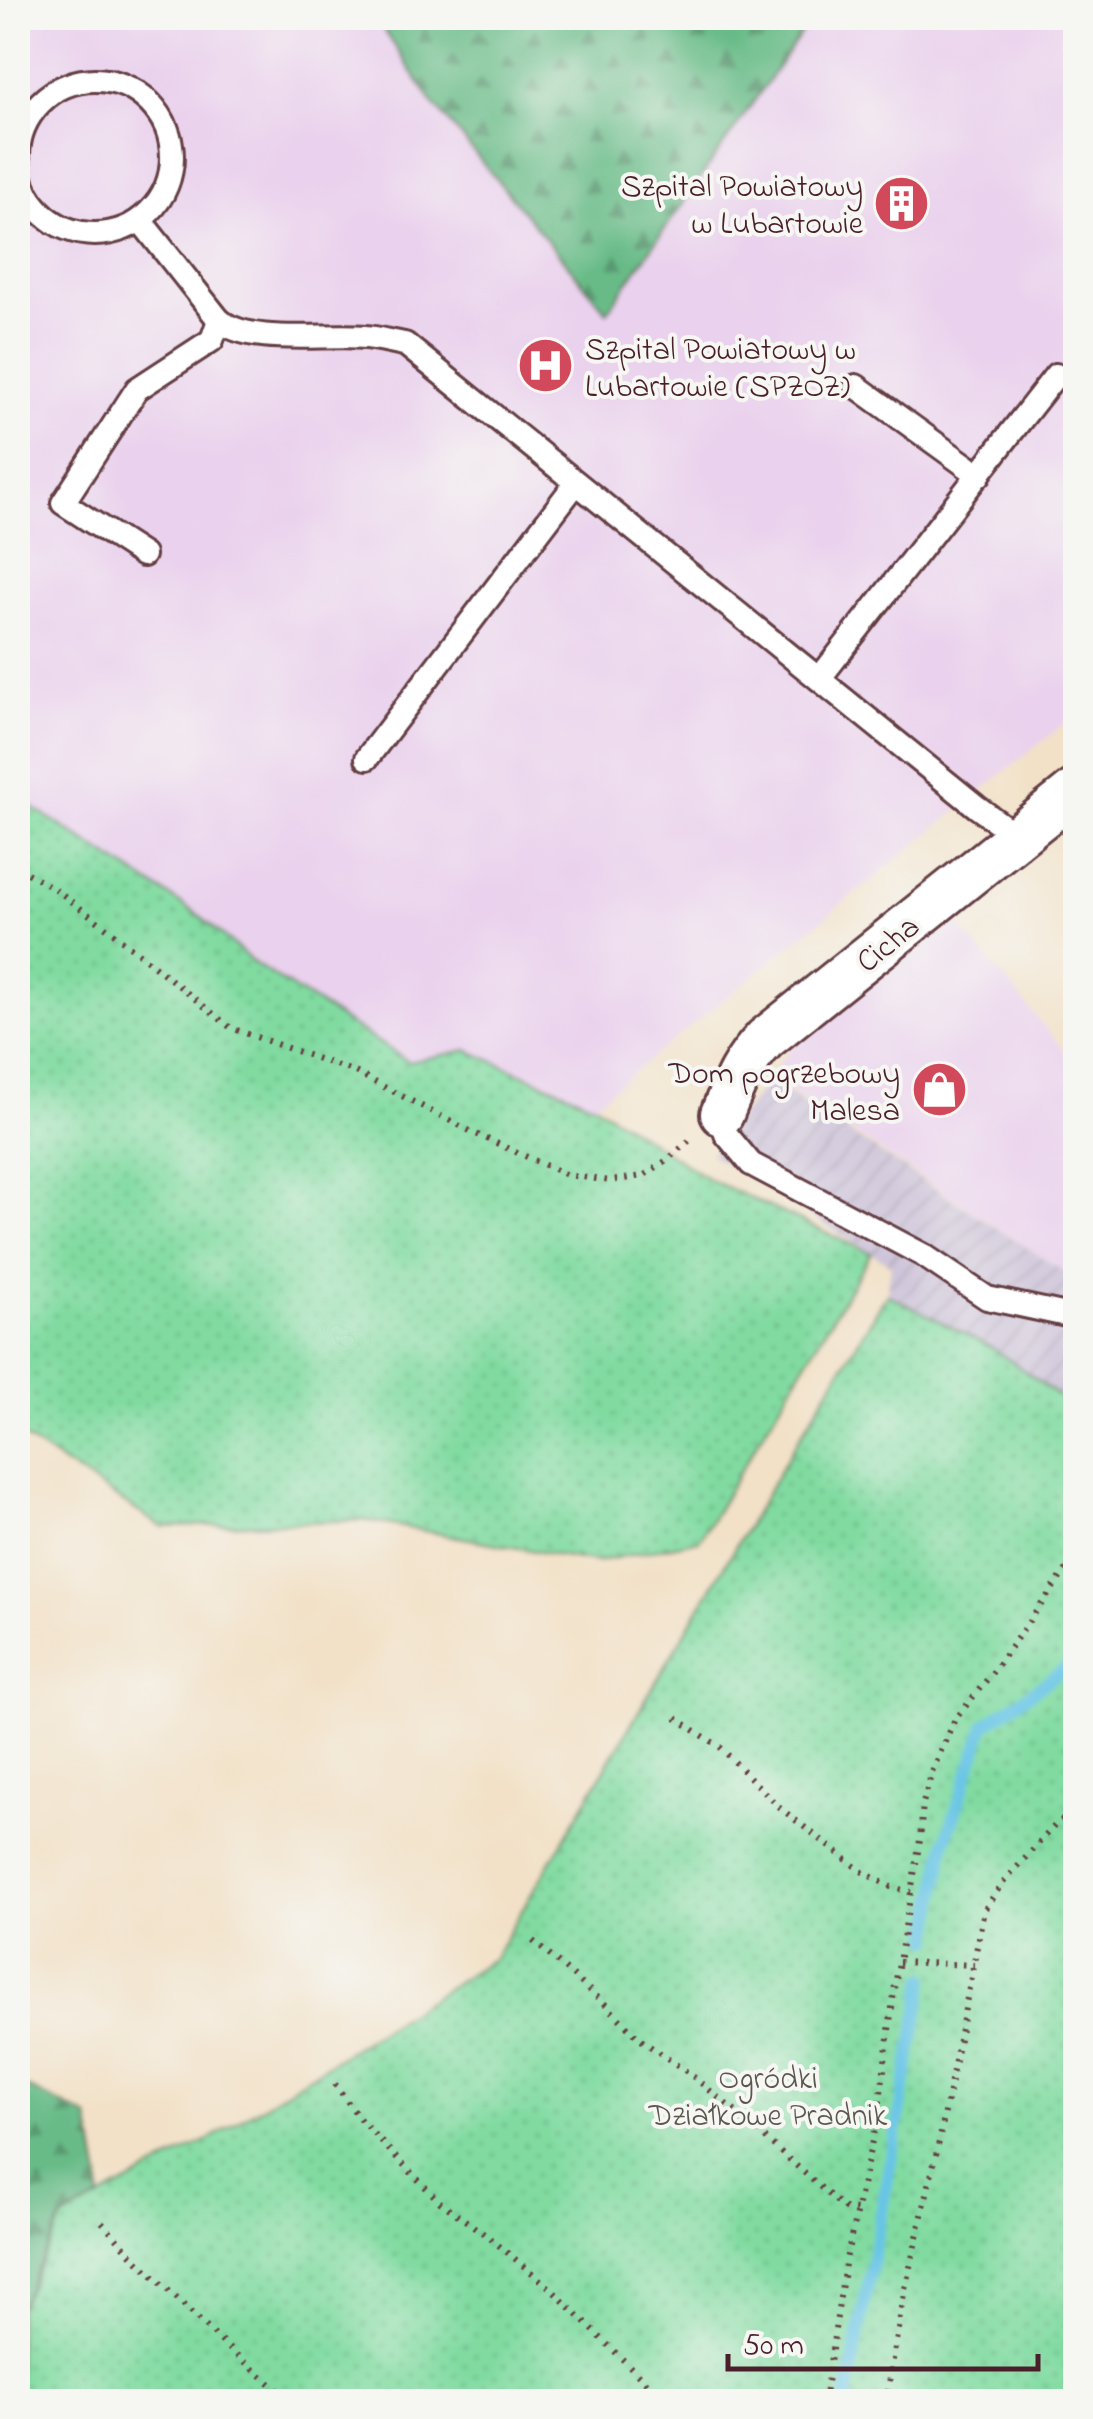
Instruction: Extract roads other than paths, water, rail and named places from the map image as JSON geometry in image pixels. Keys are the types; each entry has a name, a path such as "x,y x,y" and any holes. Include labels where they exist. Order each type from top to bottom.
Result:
{"street":[{"name":"Cicha","path":"722,1114 735,1078 765,1039 1017,836 1069,806"}],"lane":[{"path":"80,81 106,81 131,89 152,104 166,126 172,152 170,178 158,201 140,220 118,230 93,234 68,230 47,218 30,199 20,176 18,152 24,128 36,106 56,90 80,81"},
{"path":"140,220 227,327 266,336 366,337 404,344 1017,836"},
{"path":"143,555 63,504 137,390 212,340 219,320"},
{"path":"819,679 1056,375"},
{"path":"856,386 979,475"},
{"path":"367,758 576,483"},
{"path":"722,1114 726,1134 751,1164 924,1255 986,1298 1076,1317"}],"waterway":[{"path":"930,1939 945,1843 985,1725 1076,1661"},
{"path":"846,2402 925,1978"}],"place":[{"name":"Szpital Powiatowy w Lubartowie","path":"902,203"},
{"name":"Szpital Powiatowy w Lubartowie (SPZOZ)","path":"546,366"},
{"name":"Dom pogrzebowy Malesa","path":"939,1090"}],"park label":[{"name":"Ogródki Działkowe Pradnik","path":"768,2096"}]}
